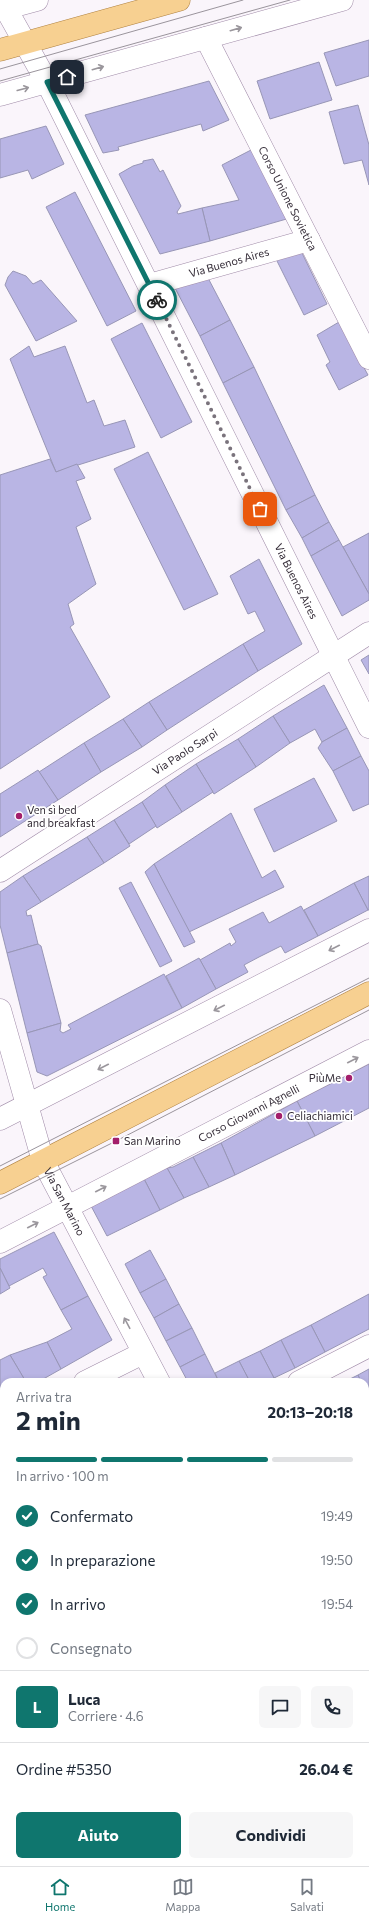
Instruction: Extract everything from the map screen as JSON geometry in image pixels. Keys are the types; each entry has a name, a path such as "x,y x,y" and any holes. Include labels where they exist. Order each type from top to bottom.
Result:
{"main road":[{"path":"0,50 180,0"},
{"path":"0,1183 369,993"}],"street":[{"path":"2,6 37,0"},
{"path":"0,95 342,0"},
{"name":"Via Buenos Aires","path":"2,6 25,42 47,82 369,727"},
{"name":"Corso Unione Sovietica","path":"206,38 369,358"},
{"name":"Via Buenos Aires","path":"149,285 310,240"},
{"name":"Via Paolo Sarpi","path":"0,871 369,632"},
{"path":"0,1119 369,930"},
{"name":"Via San Marino","path":"0,1010 26,1106 43,1161 66,1208 157,1378"},
{"name":"Corso Giovanni Agnelli","path":"0,1242 369,1051"},
{"path":"307,1378 369,1346"},
{"path":"93,1378 143,1352"}],"building":[{"path":"369,40 369,76 336,86 324,53"},
{"path":"319,62 332,100 270,119 257,81"},
{"path":"209,81 229,120 203,131 201,124 118,147 119,150 103,153 85,115"},
{"path":"358,105 369,145 369,185 362,160 344,164 329,112"},
{"path":"46,126 64,164 32,179 28,170 0,178 0,139"},
{"path":"251,150 290,218 210,241 202,208 239,200 222,165"},
{"path":"153,159 160,172 163,170 181,206 177,212 178,214 202,208 210,241 160,254 119,174 133,166 143,163 143,161"},
{"path":"75,192 136,311 107,326 46,207"},
{"path":"301,251 327,304 304,315 276,259"},
{"path":"13,271 26,276 33,284 41,280 77,321 36,341 5,285 8,277"},
{"path":"207,276 230,320 200,336 175,288"},
{"path":"230,320 254,367 223,383 200,336"},
{"path":"339,322 368,375 339,390 326,365 330,362 317,335"},
{"path":"142,323 192,422 161,438 111,339"},
{"path":"29,346 34,357 65,346 87,403 94,400 104,426 125,420 135,447 56,472 10,359"},
{"path":"254,367 315,495 286,510 223,383"},
{"path":"148,452 218,594 184,610 114,469"},
{"path":"50,459 56,472 77,464 85,478 76,481 91,519 76,527 96,584 68,604 74,624 70,627 110,697 0,769 0,475"},
{"path":"315,495 329,522 302,538 286,510"},
{"path":"329,522 339,540 311,556 302,538"},
{"path":"369,533 369,594 343,547"},
{"path":"339,540 369,594 369,600 342,616 311,556"},
{"path":"259,559 302,644 258,671 243,644 265,631 255,611 248,614 230,576"},
{"path":"243,644 258,671 167,730 149,702"},
{"path":"369,655 369,674 361,660"},
{"path":"324,685 347,728 322,742 315,729 290,743 273,716"},
{"path":"149,702 167,730 142,747 123,719"},
{"path":"273,716 290,743 256,767 238,739"},
{"path":"123,719 142,747 101,772 84,743"},
{"path":"347,728 361,756 333,771 318,748 322,742"},
{"path":"238,739 256,767 214,794 196,764"},
{"path":"84,743 101,772 58,800 39,772"},
{"path":"361,756 369,771 369,804 353,811 333,771"},
{"path":"196,764 213,792 182,812 165,785"},
{"path":"38,770 58,800 0,837 0,794"},
{"path":"314,778 337,821 274,852 254,809"},
{"path":"165,785 182,812 157,828 142,802"},
{"path":"142,802 156,826 129,844 114,820"},
{"path":"231,813 262,878 275,870 284,887 189,932 154,864"},
{"path":"114,820 130,846 104,863 87,837"},
{"path":"87,837 104,863 41,902 23,876"},
{"path":"154,864 195,942 184,947 145,872"},
{"path":"23,876 41,902 26,911 27,916 31,915 38,944 7,953 0,925 0,892"},
{"path":"369,876 369,910 368,910 354,883"},
{"path":"131,882 172,961 160,967 119,888"},
{"path":"354,883 368,910 318,936 304,910"},
{"path":"301,906 318,936 285,953 281,946 259,957 244,965 248,972 216,989 200,960 230,943 231,946 236,942 229,929 263,912 269,923"},
{"path":"38,944 41,946 61,1023 27,1033 7,953"},
{"path":"199,958 216,989 182,1008 166,976"},
{"path":"164,974 182,1008 47,1076 37,1072 27,1033 61,1023 60,1031 63,1033 71,1029 68,1025"},
{"path":"369,1064 369,1108 315,1136 297,1101"},
{"path":"297,1101 315,1136 235,1175 221,1143"},
{"path":"221,1143 235,1175 209,1187 193,1157"},
{"path":"193,1157 209,1187 184,1198 167,1168 173,1167"},
{"path":"167,1168 184,1198 160,1210 143,1177"},
{"path":"143,1177 160,1210 107,1236 90,1204"},
{"path":"54,1232 88,1296 61,1310 43,1277 47,1275 43,1268 9,1286 0,1268 0,1259"},
{"path":"150,1250 166,1279 140,1293 125,1264"},
{"path":"0,1268 10,1288 0,1294"},
{"path":"166,1279 179,1304 154,1318 140,1293"},
{"path":"369,1294 369,1329 325,1352 311,1325"},
{"path":"88,1296 112,1340 61,1369 47,1342 72,1329 61,1310"},
{"path":"179,1304 192,1328 166,1341 154,1318"},
{"path":"311,1325 325,1352 295,1368 281,1340"},
{"path":"192,1328 205,1354 180,1367 166,1341"},
{"path":"281,1340 295,1368 274,1378 260,1351"},
{"path":"47,1342 61,1369 45,1378 24,1378 10,1355"},
{"path":"260,1351 274,1378 248,1378 239,1361"},
{"path":"205,1354 217,1378 186,1378 180,1367"},
{"path":"10,1355 24,1378 0,1378 0,1360"},
{"path":"239,1361 248,1378 217,1378 215,1373"},
{"path":"369,1369 369,1378 359,1378 358,1375"},
{"path":"358,1375 359,1378 352,1378"}],"tram line":[{"path":"0,69 243,0"},
{"path":"0,81 290,0"},
{"path":"0,1166 369,978"},
{"path":"0,1199 116,1141 369,1010"}],"way so far":[{"path":"157,300 260,509"}],"place":[{"name":"Ven sì bed and breakfast","path":"19,816"},
{"name":"PiùMe","path":"349,1078"},
{"name":"Celiachiamici","path":"279,1116"},
{"name":"San Marino","path":"116,1141"}],"route":[{"path":"67,77 47,82 157,300"}]}
